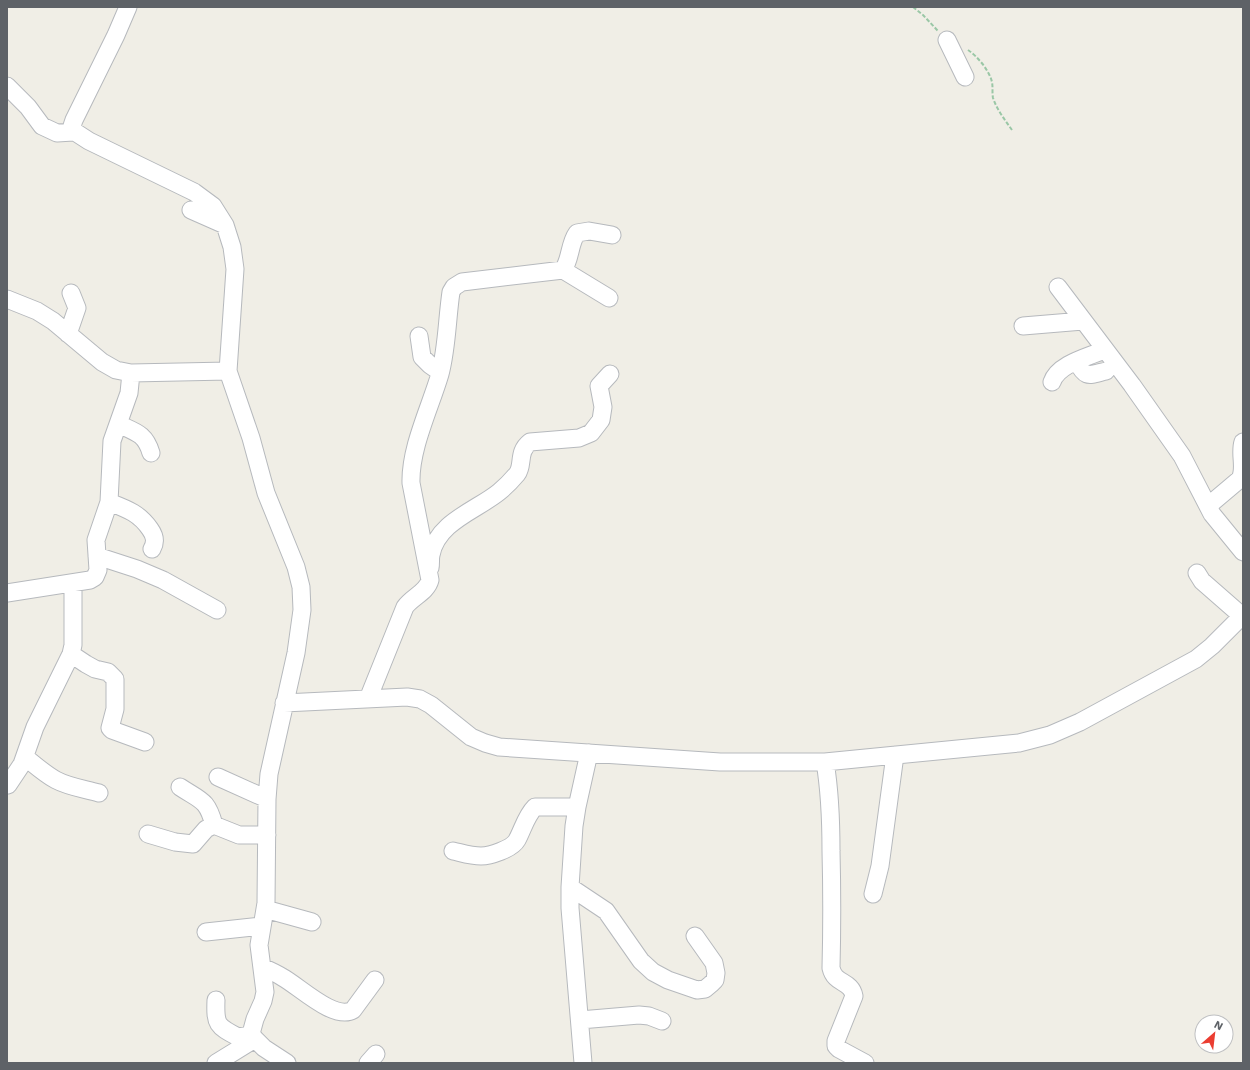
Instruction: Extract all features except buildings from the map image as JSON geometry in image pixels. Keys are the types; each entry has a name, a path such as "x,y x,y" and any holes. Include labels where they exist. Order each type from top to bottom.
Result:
{"street":[{"path":"73,132 71,129 74,120 118,31 128,7"},
{"path":"947,40 964,77"},
{"path":"7,86 28,107 42,126 57,133 73,132 194,192 213,206 225,225 232,247 236,269 228,371 251,438 266,493 296,567 301,587 302,610 296,653 269,774 267,799 265,908 259,945 265,992 263,1001 255,1019 253,1037 216,1063"},
{"path":"190,210 225,225"},
{"path":"563,270 568,263 572,240 576,233 588,231 612,235"},
{"path":"430,580 411,483 411,469 414,454 440,372 451,292 457,284 462,282 563,270 609,298"},
{"path":"1058,287 1104,350 1132,385 1182,456 1212,514 1243,552"},
{"path":"68,334 77,308 71,293"},
{"path":"7,298 37,311 53,321 102,362 116,370 131,373 228,371"},
{"path":"1023,326 1083,321"},
{"path":"419,336 422,357 440,372"},
{"path":"1052,382 1056,374 1062,368 1104,350"},
{"path":"1077,361 1084,374 1087,375 1106,371"},
{"path":"7,593 90,580 95,577 98,570 96,540 109,502 112,442 129,393 131,373"},
{"path":"368,699 404,607 428,585 430,580 431,554 438,538 451,524 499,492 518,473 524,447 530,442 579,438 591,433 601,420 604,407 599,386 610,374"},
{"path":"118,424 145,438 149,444 151,453"},
{"path":"1208,506 1240,479 1243,474 1241,448 1243,442"},
{"path":"109,502 138,515 145,522 154,534 155,544 152,549"},
{"path":"97,556 136,569 218,610"},
{"path":"284,704 407,697 420,699 431,705 471,737 499,747 720,762 825,762 1019,743 1050,735 1080,722 1196,659 1212,646 1242,616 1202,582 1197,573"},
{"path":"8,785 25,757 35,727 71,654 73,645 73,583"},
{"path":"71,654 95,669 108,672 115,678 115,710 110,728 145,742"},
{"path":"583,1063 570,908 570,887 577,807 589,753"},
{"path":"873,894 880,866 895,756"},
{"path":"25,757 56,780 65,784 99,793"},
{"path":"825,762 829,785 831,829 831,968 833,975 850,987 854,996 836,1041 836,1046 865,1063"},
{"path":"218,776 267,799"},
{"path":"180,787 198,798 206,805 210,810 214,825"},
{"path":"453,851 481,856 508,848 513,846 530,811 535,807 577,807"},
{"path":"148,834 175,842 193,844 206,829 214,825 239,835 267,835"},
{"path":"570,887 606,911 641,961 653,972 668,980 697,990 705,989 711,984 715,980 716,973 714,963 695,936"},
{"path":"265,908 312,922"},
{"path":"206,932 262,926"},
{"path":"262,967 282,977 327,1007 344,1013 349,1013 353,1010 374,980"},
{"path":"216,1000 215,1017 219,1025 238,1037 253,1037 264,1048 286,1063"},
{"path":"580,1020 639,1015 648,1016 662,1021"}]}
